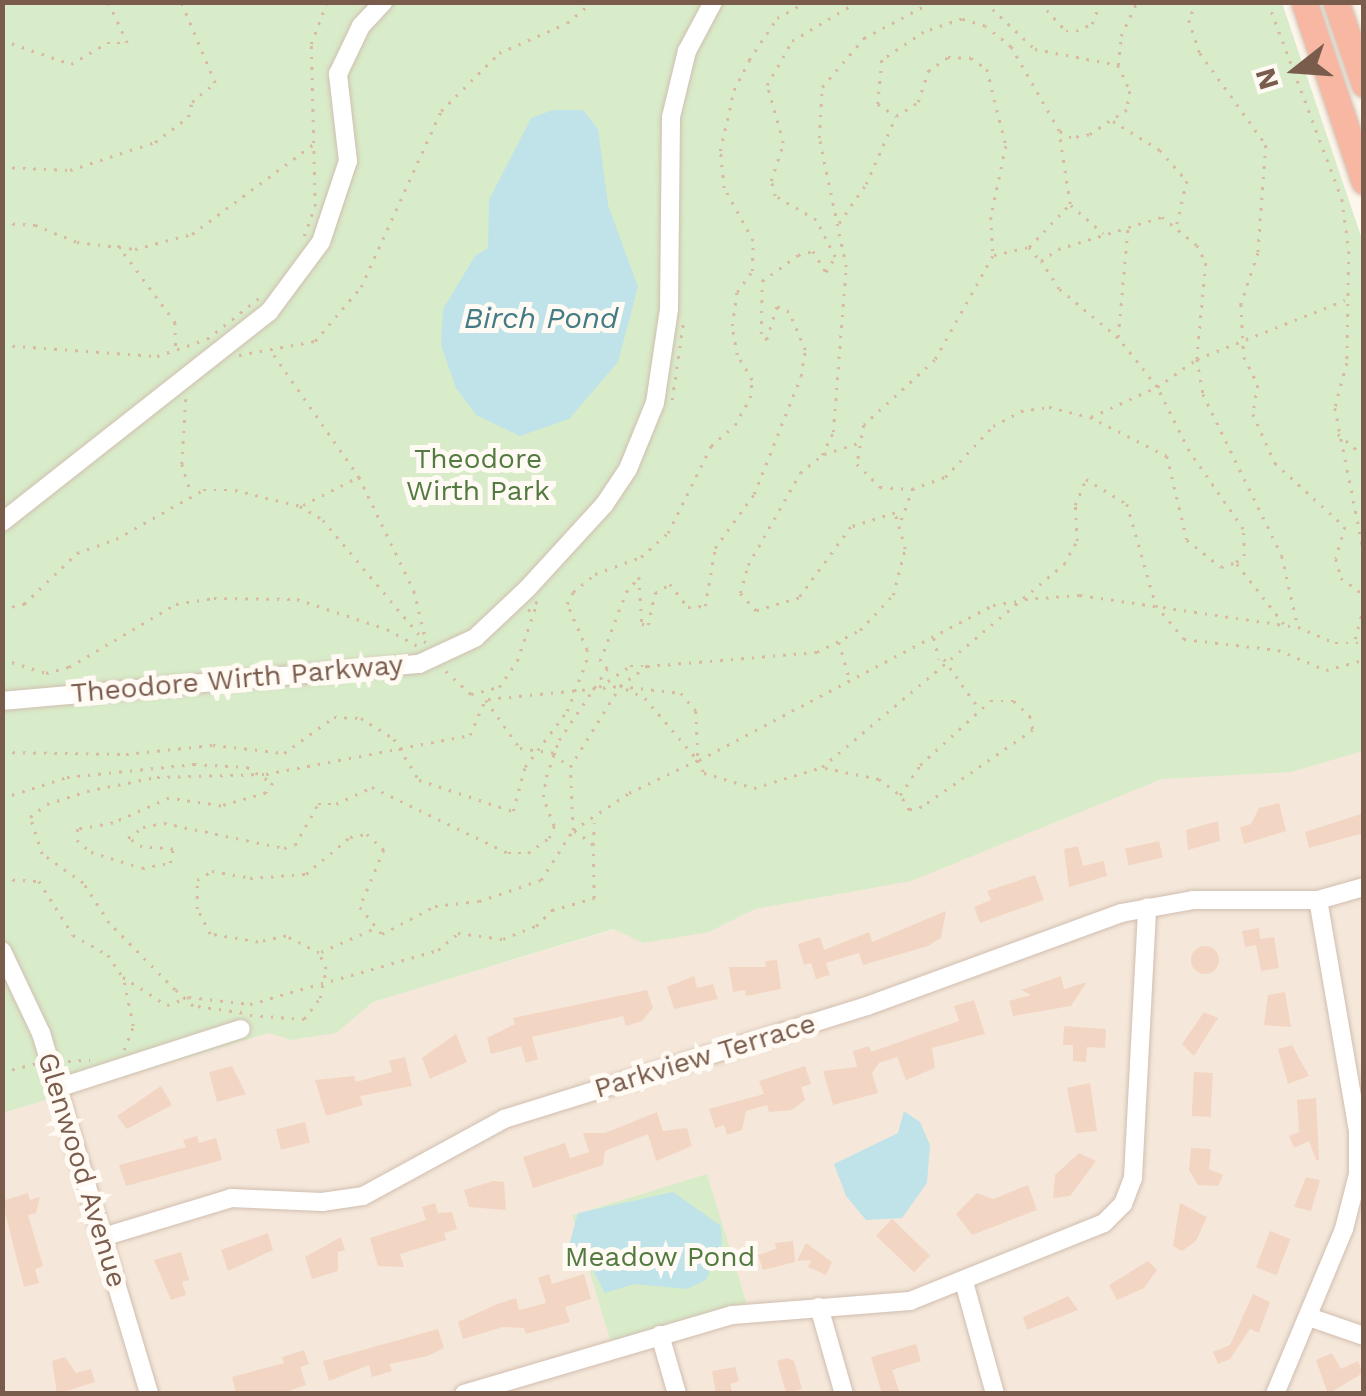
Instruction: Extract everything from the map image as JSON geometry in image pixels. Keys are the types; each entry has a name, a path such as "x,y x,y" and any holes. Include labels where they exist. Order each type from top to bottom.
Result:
{"highway":[{"path":"1304,2 1364,181"},
{"path":"1336,2 1364,84"}],"street":[{"path":"2,522 269,312 321,242 348,160 338,74 361,26 383,2"},
{"name":"Theodore Wirth Parkway","path":"2,702 445,663 527,589 604,505 643,438 663,368 669,310 672,117 687,51 713,2"},
{"name":"Parkview Terrace","path":"103,1237 231,1198 322,1202 363,1196 504,1119 867,1006 1147,907 1193,900 1318,900 1364,887"},
{"path":"1275,1394 1349,1215 1360,1154 1318,900"},
{"path":"464,1394 756,1310 894,1304 964,1282 1093,1229 1129,1192 1147,907"},
{"name":"Glenwood Avenue","path":"2,951 50,1061 149,1394"},
{"path":"58,1088 241,1029"},
{"path":"964,1282 995,1394"},
{"path":"819,1308 844,1394"},
{"path":"1309,1317 1364,1336"},
{"path":"660,1335 677,1394"}],"path":[{"path":"2,40 70,64 107,43 127,43 108,2"},
{"path":"2,168 70,170 155,142 188,117 192,102 215,83 181,2"},
{"path":"302,240 315,206 317,141 311,44 327,2"},
{"path":"207,339 227,345 242,358 273,354 315,341 362,287 441,112 499,52 566,23 592,2"},
{"path":"2,752 126,754 227,746 284,752 334,717 361,718 398,745 419,780 513,811 536,750 576,691 588,650 567,604 573,592 595,574 641,558 668,532 711,446 735,424 750,398 752,380 737,355 732,326 737,292 752,271 752,241 724,188 720,151 734,90 749,60 778,18 806,2"},
{"path":"2,798 32,784 111,771 194,764 266,774 273,783 266,793 222,806 168,798 113,823 78,829 77,840 142,868 170,863 173,849 142,848 128,838 164,823 284,848 295,845 318,804 336,804 372,787 508,853 528,852 554,826 543,797 554,754 607,669 600,661 632,581 640,576 642,624 654,618 655,593 670,584 688,608 705,606 715,548 754,494 792,402 805,350 782,306 767,340 761,334 762,282 798,255 813,251 826,272 835,257 816,220 776,196 771,181 783,143 768,85 792,41 856,2"},
{"path":"598,688 630,666 795,658 860,630 894,595 905,550 895,513 851,527 799,598 756,611 740,594 748,566 800,473 822,454 833,432 846,267 820,138 822,86 864,38 932,2"},
{"path":"985,2 1035,50 1118,66"},
{"path":"1040,2 1066,31 1076,31 1092,24 1100,2"},
{"path":"1059,131 1071,138 1089,135 1127,110 1130,91 1118,66 1121,36 1137,2"},
{"path":"1197,2 1189,20 1200,53 1266,145 1260,238 1241,304 1245,342 1258,385 1253,414 1275,463 1345,528 1336,558 1341,578 1364,595"},
{"path":"1268,2 1342,199 1349,251 1346,362 1335,408 1337,434 1364,553"},
{"path":"896,116 878,104 882,60 924,32 962,19 984,26 1011,47 1059,131 1070,204 1104,234"},
{"path":"822,454 858,443 890,396 935,360 993,256 991,217 1006,146 987,69 971,58 948,57 928,71 918,102 896,116 866,184 838,224"},
{"path":"1113,122 1160,150 1187,181 1176,226"},
{"path":"2,222 35,226 77,242 135,248 192,234 317,141"},
{"path":"993,256 1029,246 1070,204"},
{"path":"1041,261 1104,234 1162,217 1176,226 1206,263 1197,358 1216,430 1282,556 1298,627"},
{"path":"1118,338 1128,226"},
{"path":"118,245 175,322 176,349"},
{"path":"858,443 865,478 912,489 945,477 993,426 1021,412 1049,407 1090,417 1167,456 1174,508 1188,540 1221,567 1244,556 1243,529 1189,451 1157,388 1118,338 1059,289 1029,246"},
{"path":"2,344 120,355 176,349 207,339 260,298"},
{"path":"1090,417 1157,388 1197,358 1345,300"},
{"path":"668,412 684,315"},
{"path":"273,354 360,477 414,591 426,642"},
{"path":"182,380 190,417 182,464 192,496"},
{"path":"1337,434 1364,456"},
{"path":"300,506 360,477"},
{"path":"620,686 645,698 704,772 754,788 822,767 942,661 1064,564 1077,541 1076,505 1086,479 1127,504 1156,605 1184,639 1278,650 1326,670 1364,660"},
{"path":"900,521 912,489"},
{"path":"2,608 24,604 77,553 116,539 192,496 235,490 300,506 348,544 445,663 462,690 484,697 502,714 514,743 554,754 570,766"},
{"path":"1236,562 1285,625"},
{"path":"543,590 517,662 484,697 470,735 398,745 380,755 331,756 266,774 158,777 73,795 30,817 42,854 82,884 109,923 194,1006 304,1018 320,998 326,968 319,953 286,936 258,942 210,934 197,910 196,880 212,871 250,878 306,874 350,838 367,834 384,850 382,866 360,895 363,918 382,934 399,930 434,906 479,901 541,880 573,830 594,821 629,793 992,605 1064,594 1298,627 1335,644 1354,640 1364,643"},
{"path":"2,659 46,673 69,666 176,604 214,598 297,599 387,630 445,663"},
{"path":"520,616 536,606"},
{"path":"1354,640 1364,606"},
{"path":"934,636 942,661 954,671 978,708"},
{"path":"839,641 850,681"},
{"path":"573,830 570,766 620,686 647,666"},
{"path":"484,697 620,686 681,693 692,703 698,760"},
{"path":"822,767 879,779 900,795 909,810 922,808 1033,730 1030,716 1014,700 978,708 920,765 900,795"},
{"path":"2,879 39,881 73,935 108,955 123,977 149,999 167,1006 185,998 250,1004 438,950 458,933 503,940 536,926 552,910 594,898 594,821"},
{"path":"573,830 593,845"},
{"path":"319,953 374,928"},
{"path":"120,1055 132,1026 123,977"},
{"path":"2,1072 50,1061 106,1060"}],"shaded area":[{"path":"1363,704 1363,1393 3,1394 3,1113","holes":["707,1175 745,1302 720,1308 572,1215"]}],"green space":[{"name":"Theodore Wirth Park","path":"3,3 1282,3 1363,242 1363,751 1291,772 1162,779 911,881 755,909 709,932 643,943 614,929 373,1002 336,1033 291,1040 269,1033 3,1113"},
{"name":"Meadow Pond","path":"707,1174 746,1303 612,1344 572,1215"}],"water":[{"name":"Birch Pond","path":"553,110 583,110 598,129 608,205 638,287 618,362 569,419 520,436 476,415 456,388 441,345 443,309 475,256 488,248 489,200 531,118"},
{"path":"904,1111 920,1122 930,1145 927,1183 902,1218 866,1220 846,1196 834,1164 898,1133"},
{"name":"Meadow Pond","path":"673,1192 721,1226 722,1245 706,1280 687,1289 634,1284 605,1293 592,1268 564,1263 578,1213"}],"building":[{"path":"1279,803 1286,831 1244,844 1240,827 1251,824 1259,808"},
{"path":"1364,813 1364,833 1309,848 1305,832"},
{"path":"1218,821 1220,841 1188,850 1186,830"},
{"path":"1159,841 1163,858 1129,865 1125,849"},
{"path":"1078,846 1083,866 1104,861 1107,876 1069,887 1064,849"},
{"path":"1035,875 1044,900 980,923 974,907 991,900 987,891"},
{"path":"946,911 941,938 928,946 863,965 859,953 826,963 830,975 816,979 811,963 804,965 798,944 820,937 824,950 869,932 872,942"},
{"path":"1259,928 1260,939 1274,937 1279,968 1261,971 1256,945 1245,947 1242,931"},
{"path":"1205,946 1215,950 1219,960 1215,970 1205,974 1195,970 1191,960 1195,950"},
{"path":"777,960 781,989 746,996 745,990 733,992 729,967 766,967 765,961"},
{"path":"694,976 697,988 713,984 718,999 674,1009 667,987"},
{"path":"1061,976 1064,989 1087,982 1071,1006 1013,1016 1009,1001 1031,995 1021,990"},
{"path":"647,990 653,1008 642,1021 626,1026 623,1016 532,1037 538,1059 526,1063 521,1046 491,1054 487,1038 515,1024 513,1018"},
{"path":"1285,992 1291,1027 1264,1025 1268,995"},
{"path":"974,1000 985,1034 932,1048 935,1068 906,1080 897,1057 879,1063 872,1073 878,1093 833,1105 823,1071 857,1067 853,1051 869,1046 871,1052 959,1021 954,1006"},
{"path":"1204,1012 1218,1018 1194,1056 1182,1044"},
{"path":"1064,1026 1106,1029 1105,1048 1087,1047 1086,1062 1073,1061 1073,1045 1063,1045"},
{"path":"456,1034 467,1062 430,1079 422,1058"},
{"path":"1292,1045 1309,1076 1288,1084 1278,1049"},
{"path":"405,1057 412,1086 360,1096 363,1105 326,1116 315,1080 354,1076 356,1082 392,1072 389,1061"},
{"path":"232,1066 246,1094 217,1102 209,1072"},
{"path":"805,1066 811,1084 801,1087 805,1100 792,1110 769,1112 767,1105 746,1111 742,1130 727,1135 724,1125 715,1128 709,1109 764,1094 759,1081"},
{"path":"1194,1072 1213,1073 1211,1117 1192,1116"},
{"path":"1090,1083 1097,1131 1076,1133 1067,1088"},
{"path":"161,1086 172,1105 127,1129 117,1116"},
{"path":"1316,1098 1319,1160 1309,1141 1294,1148 1289,1136 1299,1132 1297,1100"},
{"path":"657,1112 663,1131 687,1128 692,1146 656,1161 648,1134 605,1151 603,1165 533,1188 523,1157 565,1143 570,1158 589,1152 583,1133 605,1133"},
{"path":"305,1122 310,1142 281,1150 276,1129"},
{"path":"197,1136 199,1143 216,1138 222,1160 126,1186 119,1165 186,1147 183,1140"},
{"path":"1191,1148 1211,1149 1209,1169 1223,1175 1218,1186 1198,1185 1189,1170"},
{"path":"1079,1153 1096,1161 1070,1196 1053,1198 1055,1175"},
{"path":"1306,1177 1320,1180 1311,1211 1294,1207"},
{"path":"493,1181 504,1182 506,1210 469,1207 464,1190"},
{"path":"1028,1185 1037,1210 972,1235 956,1214 977,1193 993,1199"},
{"path":"28,1193 30,1200 40,1197 36,1213 28,1215 43,1266 35,1269 39,1283 24,1287 2,1201"},
{"path":"435,1203 438,1213 452,1212 457,1229 444,1233 446,1240 400,1254 404,1267 378,1266 370,1238 426,1220 422,1207"},
{"path":"1180,1203 1207,1217 1196,1241 1182,1251 1173,1246"},
{"path":"892,1219 930,1256 914,1272 876,1236"},
{"path":"1270,1231 1291,1239 1277,1275 1256,1267"},
{"path":"268,1233 273,1250 228,1271 221,1250"},
{"path":"341,1237 345,1250 338,1252 338,1271 312,1279 305,1257"},
{"path":"793,1241 795,1262 763,1270 758,1255 776,1249 775,1243"},
{"path":"806,1243 832,1262 826,1275 808,1267 811,1260 797,1261"},
{"path":"181,1252 189,1280 182,1282 186,1295 171,1300 154,1260"},
{"path":"1148,1261 1157,1270 1144,1288 1117,1300 1109,1285"},
{"path":"549,1274 552,1284 584,1274 591,1299 565,1307 570,1322 526,1334 524,1328 503,1327 463,1339 458,1322 497,1304 516,1298 519,1310 546,1303 538,1278"},
{"path":"1253,1294 1270,1302 1259,1333 1250,1329 1230,1359 1218,1364 1213,1352 1230,1345"},
{"path":"1068,1296 1078,1310 1027,1330 1023,1317"},
{"path":"438,1329 444,1348 428,1356 389,1364 392,1371 372,1377 369,1365 329,1381 323,1361"},
{"path":"916,1344 921,1361 892,1370 900,1394 882,1394 871,1357"},
{"path":"304,1350 309,1364 300,1367 306,1385 280,1394 236,1394 232,1377 284,1363 282,1357"},
{"path":"1332,1353 1341,1369 1358,1361 1363,1373 1328,1394 1316,1360"},
{"path":"65,1357 76,1373 91,1369 95,1382 57,1394 52,1361"},
{"path":"777,1361 794,1361 802,1389 786,1393"},
{"path":"735,1367 739,1381 730,1384 733,1394 716,1394 712,1371"}]}
